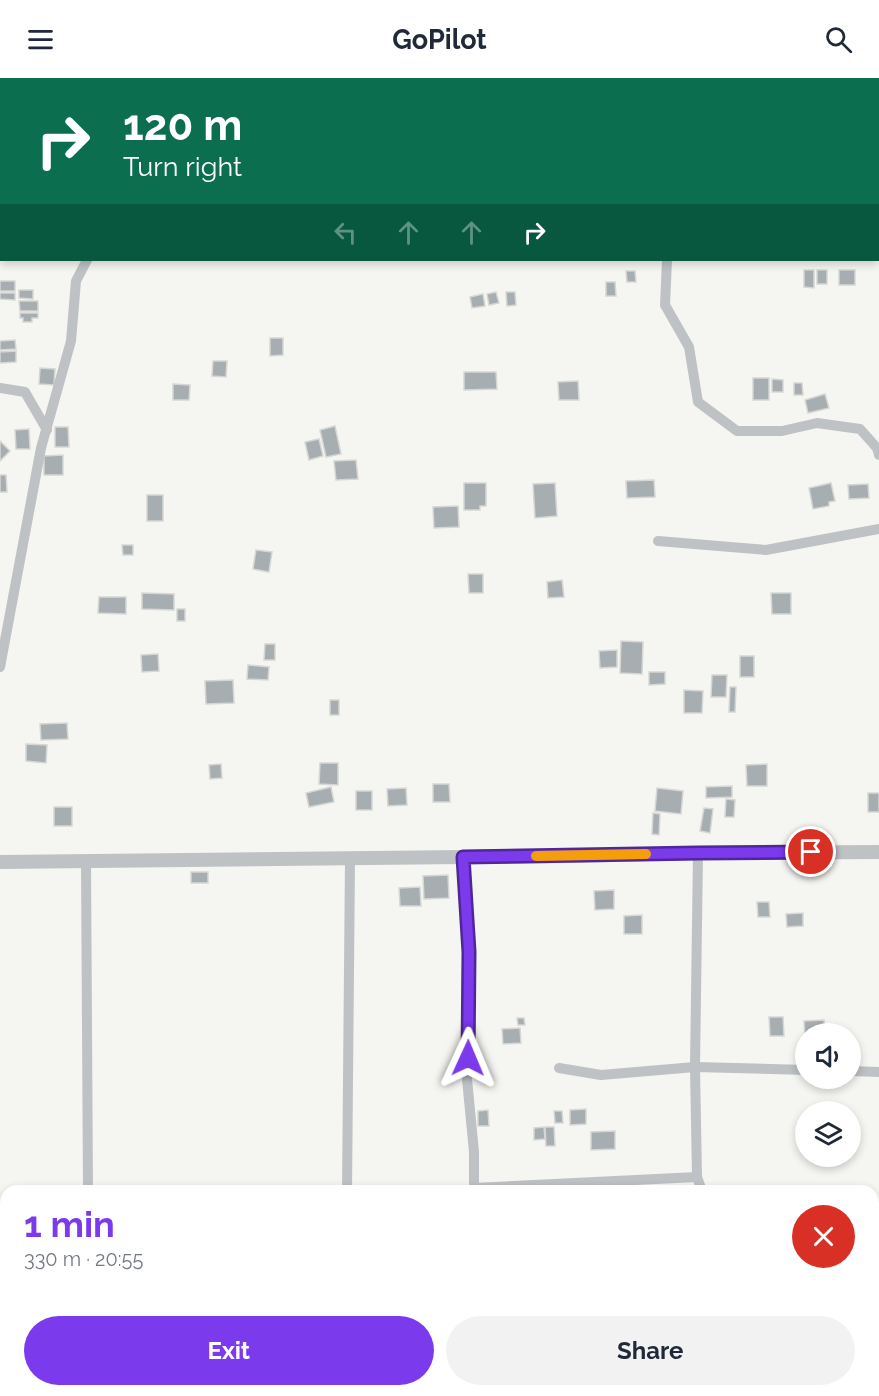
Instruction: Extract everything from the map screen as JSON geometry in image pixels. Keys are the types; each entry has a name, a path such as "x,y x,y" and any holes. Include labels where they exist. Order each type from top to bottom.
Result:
{"street":[{"path":"0,667 41,448 71,341 76,281 86,261"},
{"path":"667,261 665,305 689,347 698,402 737,431 782,431 817,423 860,429 877,448 879,455"},
{"path":"0,388 25,392 47,430"},
{"path":"658,541 766,550 879,529"},
{"path":"0,862 879,852"},
{"path":"698,853 695,1067 697,1177 700,1185"},
{"path":"463,857 469,952 467,1079 474,1152 474,1185"},
{"path":"347,1185 350,858"},
{"path":"86,861 88,1185"},
{"path":"559,1068 601,1075 695,1067 795,1070"},
{"path":"861,1071 879,1072"},
{"path":"548,1185 697,1177"}],"building":[{"path":"804,270 814,270 814,288 804,287"},
{"path":"817,270 827,270 827,284 817,284"},
{"path":"839,270 855,270 855,285 839,285"},
{"path":"626,271 635,271 636,282 627,282"},
{"path":"0,281 15,281 15,291 0,291"},
{"path":"606,282 615,282 616,296 606,296"},
{"path":"19,290 33,290 33,299 19,298"},
{"path":"496,292 499,303 489,305 487,294"},
{"path":"506,292 515,292 516,305 507,306"},
{"path":"0,293 15,293 15,300 0,299"},
{"path":"483,294 485,306 472,308 470,297"},
{"path":"19,301 38,301 38,311 20,311"},
{"path":"20,313 38,313 38,318 32,318 32,322 23,322"},
{"path":"270,338 283,338 283,355 270,356"},
{"path":"15,340 16,349 0,350 0,341"},
{"path":"16,351 16,362 0,363 0,352"},
{"path":"213,361 227,361 226,377 212,376"},
{"path":"40,368 55,369 54,385 39,384"},
{"path":"464,372 496,372 497,389 464,390"},
{"path":"753,378 769,378 769,400 753,400"},
{"path":"772,379 783,380 783,392 772,392"},
{"path":"578,381 579,400 559,400 558,382"},
{"path":"794,383 802,383 803,395 794,395"},
{"path":"173,384 190,385 189,400 173,400"},
{"path":"825,394 829,408 808,413 805,400"},
{"path":"335,426 341,454 326,457 320,430"},
{"path":"55,427 68,427 69,447 55,447"},
{"path":"29,429 30,449 16,449 15,430"},
{"path":"319,439 323,456 309,460 305,442"},
{"path":"0,441 10,451 0,461"},
{"path":"63,455 63,475 44,475 44,456"},
{"path":"356,460 358,479 336,480 334,461"},
{"path":"0,475 6,475 7,492 0,492"},
{"path":"654,480 655,497 627,498 626,481"},
{"path":"464,483 486,483 486,506 480,506 480,510 464,510"},
{"path":"555,483 557,516 535,518 533,484"},
{"path":"831,483 835,501 829,502 829,506 813,509 809,488"},
{"path":"868,484 869,498 849,499 848,485"},
{"path":"147,495 163,495 163,521 147,521"},
{"path":"458,506 459,527 434,528 433,507"},
{"path":"122,545 133,545 133,555 123,555"},
{"path":"256,550 272,552 269,572 253,569"},
{"path":"468,574 483,574 483,593 469,593"},
{"path":"562,580 564,597 548,598 547,582"},
{"path":"142,593 174,594 174,610 142,609"},
{"path":"771,593 791,593 791,614 772,614"},
{"path":"99,597 126,597 126,614 98,613"},
{"path":"177,609 185,609 185,621 177,621"},
{"path":"621,641 643,642 642,674 620,673"},
{"path":"265,644 275,644 275,660 264,660"},
{"path":"617,650 617,667 600,668 599,651"},
{"path":"158,654 159,671 142,672 141,655"},
{"path":"740,656 754,656 754,677 740,677"},
{"path":"248,665 269,667 268,680 247,679"},
{"path":"649,672 665,672 665,684 649,685"},
{"path":"712,675 727,675 726,697 711,697"},
{"path":"233,680 234,703 206,704 205,681"},
{"path":"730,687 736,687 735,712 729,712"},
{"path":"684,690 703,691 702,713 684,713"},
{"path":"330,700 339,700 339,715 330,715"},
{"path":"67,723 68,739 41,740 40,724"},
{"path":"26,744 47,745 46,763 26,761"},
{"path":"320,763 338,763 338,785 319,784"},
{"path":"221,764 222,778 210,779 209,765"},
{"path":"767,764 767,786 747,786 746,765"},
{"path":"433,784 449,784 450,802 433,802"},
{"path":"732,786 732,797 706,798 706,787"},
{"path":"331,787 334,802 309,807 306,793"},
{"path":"406,788 407,805 388,806 387,789"},
{"path":"657,788 683,791 681,814 655,811"},
{"path":"356,791 372,791 372,810 356,810"},
{"path":"868,793 879,793 879,812 868,812"},
{"path":"726,799 735,800 734,817 725,817"},
{"path":"54,807 72,807 72,826 54,826"},
{"path":"704,808 713,809 710,833 700,831"},
{"path":"653,813 660,814 659,835 652,834"},
{"path":"191,872 208,872 208,883 191,883"},
{"path":"448,875 449,898 424,899 423,876"},
{"path":"420,887 421,906 400,906 399,888"},
{"path":"614,890 614,909 595,910 594,891"},
{"path":"757,902 769,902 770,917 758,917"},
{"path":"803,913 803,926 787,927 786,914"},
{"path":"642,915 642,934 624,934 624,916"},
{"path":"769,1017 783,1017 784,1036 770,1036"},
{"path":"517,1018 524,1018 525,1025 518,1025"},
{"path":"824,1020 824,1023 804,1023 804,1021"},
{"path":"520,1028 521,1043 503,1044 502,1029"},
{"path":"586,1109 586,1124 570,1125 570,1110"},
{"path":"488,1110 489,1126 478,1126 478,1111"},
{"path":"554,1111 562,1111 563,1123 555,1123"},
{"path":"544,1127 545,1139 534,1140 534,1128"},
{"path":"545,1127 554,1127 555,1146 546,1146"},
{"path":"615,1131 615,1149 591,1150 591,1132"}],"slow traffic":[{"path":"536,856 646,854"}],"route":[{"path":"468,1058 469,952 463,857 811,852"}]}
